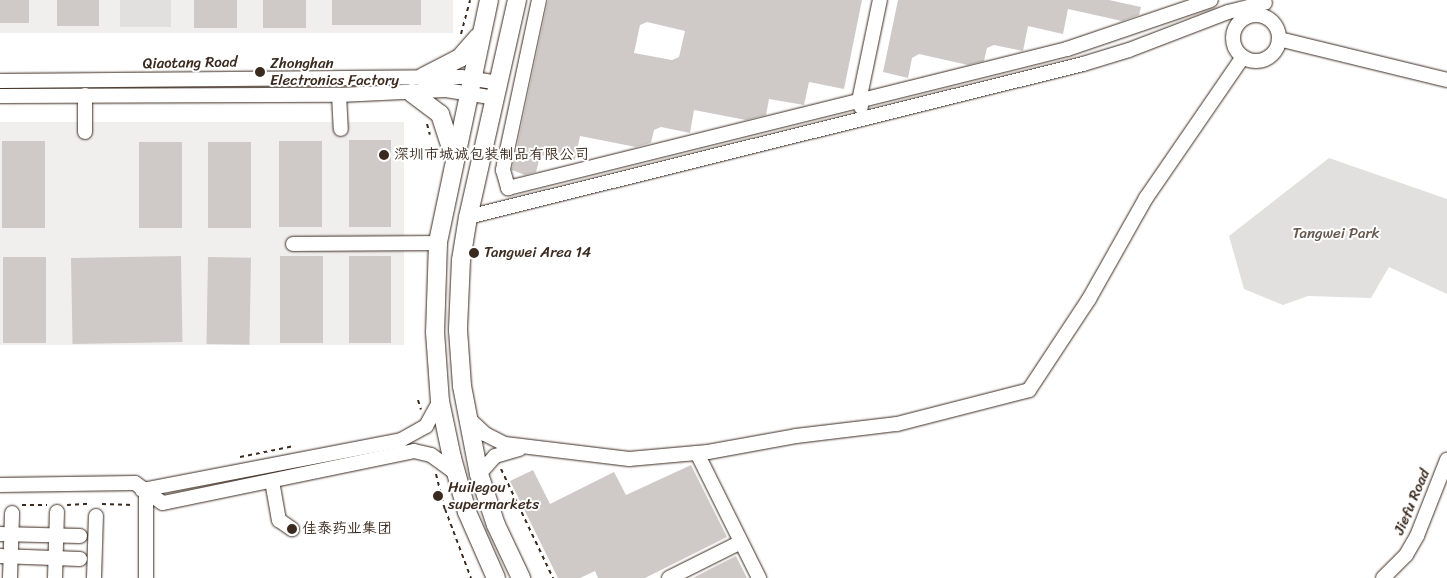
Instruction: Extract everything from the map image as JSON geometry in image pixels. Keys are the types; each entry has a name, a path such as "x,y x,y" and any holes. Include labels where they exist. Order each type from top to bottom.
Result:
{"main road":[{"path":"489,0 438,243 435,332 440,402 456,473 476,535 496,578"},
{"path":"517,0 468,217 458,295 460,364 467,417 478,474 496,525 521,578"},
{"path":"423,77 460,58 472,48 483,28"},
{"path":"412,93 440,114 450,138 454,161"}],"street":[{"path":"539,0 503,170 508,188 1067,49 1185,5 1210,0"},
{"path":"864,119 859,101 880,0"},
{"path":"1264,6 1276,27 1279,38 1278,46 1268,58 1256,61 1243,57 1234,42 1238,26 1264,6"},
{"path":"468,217 1083,64 1129,50 1228,12 1264,6"},
{"path":"1279,38 1447,80"},
{"path":"467,417 494,440 522,448 629,458 697,453 897,424 1029,390 1089,299 1146,198 1243,57"},
{"name":"Qiaotang Road","path":"0,81 423,77 498,90"},
{"name":"Qiaotang Road","path":"0,96 339,95 412,93 470,85"},
{"path":"85,95 85,132"},
{"path":"339,95 341,129"},
{"path":"293,244 438,243"},
{"path":"0,485 115,485 132,491 146,490 401,440 426,426 440,402"},
{"path":"478,474 495,456 522,448"},
{"path":"146,490 163,503 404,452 431,454 456,473"},
{"path":"697,453 759,578"},
{"name":"Jiefu Road","path":"1383,578 1406,556 1417,536 1447,460"},
{"path":"272,481 279,520 292,529"},
{"path":"146,490 146,578"},
{"path":"56,578 60,507"},
{"path":"10,578 6,557 6,535 15,509"},
{"path":"94,578 96,516"},
{"path":"6,535 80,536"},
{"path":"669,578 741,542"},
{"path":"6,557 80,559"}],"path":[{"path":"418,400 426,426"},
{"path":"431,454 445,510 471,578"},
{"path":"495,456 553,578"},
{"path":"15,509 139,506"}],"shaded area":[{"path":"0,0 453,0 453,33 0,33"},
{"path":"0,122 404,122 404,345 0,345"}],"green space":[{"path":"120,0 171,0 171,27 120,27"},
{"name":"Tangwei Park","path":"1329,158 1447,199 1447,294 1389,267 1371,298 1308,296 1283,305 1244,289 1229,236"}],"building":[{"path":"0,0 29,0 29,23 0,23"},
{"path":"57,0 99,0 99,26 57,26"},
{"path":"194,0 237,0 237,28 194,28"},
{"path":"263,0 306,0 306,28 263,28"},
{"path":"332,0 421,0 421,25 332,25"},
{"path":"548,0 862,0 844,89 809,82 804,105 769,99 766,115 746,120 694,110 690,133 661,127 654,130 651,143 636,147 580,136 575,160 547,154 540,157 536,172 525,175 512,170","holes":["647,22 685,31 679,57 672,60 634,53 640,25"]},
{"path":"898,0 1109,0 1141,7 1139,15 1122,21 1068,9 1063,34 1028,26 1023,51 994,45 987,48 984,61 968,65 919,54 912,58 908,78 883,72"},
{"path":"349,140 391,140 391,227 349,227"},
{"path":"2,141 45,141 45,228 2,228"},
{"path":"279,141 322,141 322,227 279,227"},
{"path":"139,142 182,142 182,228 139,228"},
{"path":"208,142 251,142 251,228 208,228"},
{"path":"181,256 183,342 73,344 71,258"},
{"path":"280,256 323,256 323,343 280,343"},
{"path":"349,256 391,256 391,343 349,343"},
{"path":"3,257 46,257 46,343 3,343"},
{"path":"208,257 251,258 249,345 206,344"},
{"path":"691,465 727,537 645,578 598,578 595,571 580,578 558,578 510,481 533,470 550,504 614,472 626,495"},
{"path":"736,556 747,578 693,578 712,568"}],"place":[{"name":"Zhonghan Electronics Factory","path":"260,72"},
{"name":"深圳市城诚包装制品有限公司","path":"384,155"},
{"name":"Tangwei Area 14","path":"474,253"},
{"name":"Huilegou supermarkets","path":"438,496"},
{"name":"佳泰药业集团","path":"292,529"}]}
